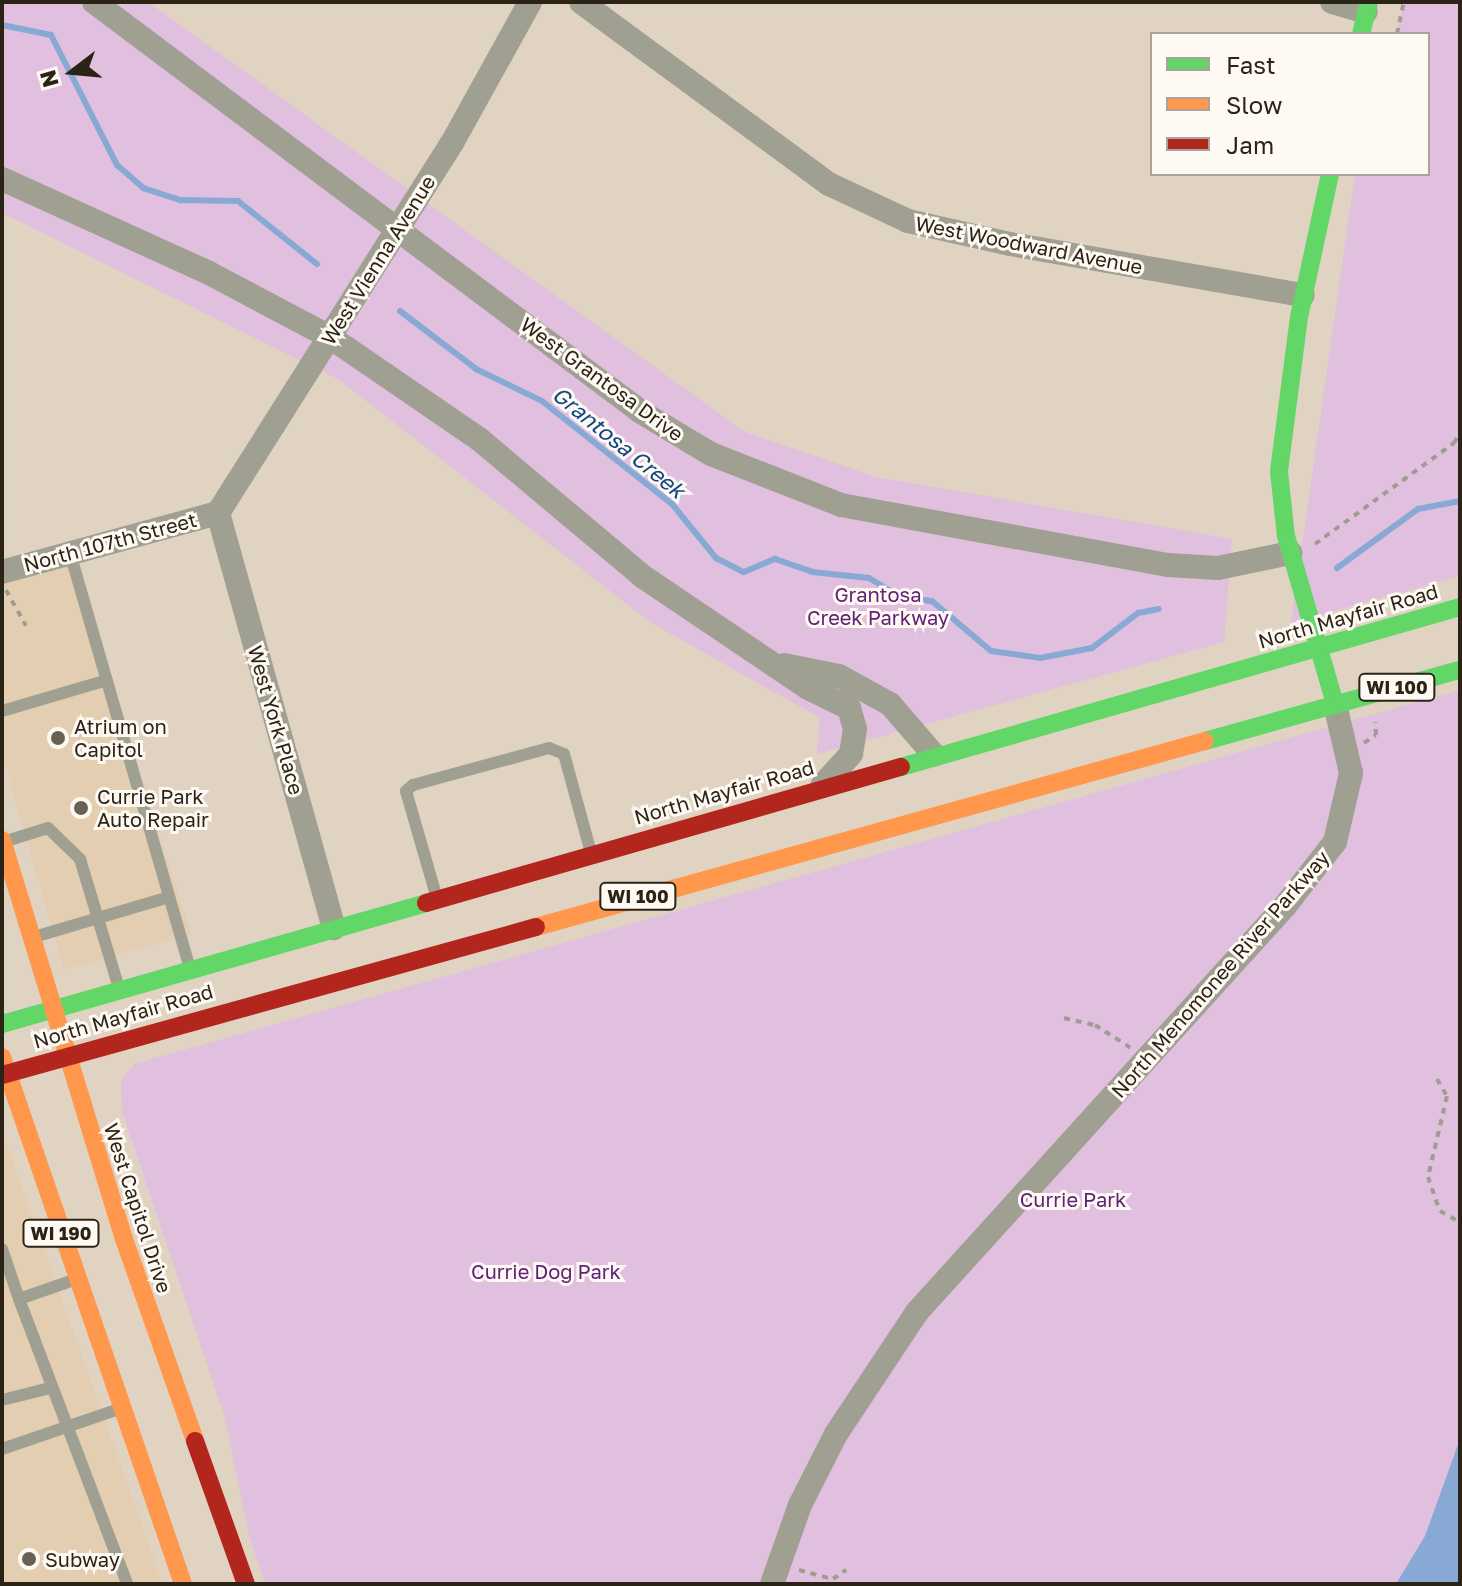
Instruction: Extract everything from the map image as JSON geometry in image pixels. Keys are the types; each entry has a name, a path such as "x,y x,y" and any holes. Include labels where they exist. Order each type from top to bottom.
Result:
{"main road":[{"name":"North Menomonee River Parkway","path":"1330,176 1303,295 1279,472 1290,553 1335,704"},
{"name":"North Mayfair Road","path":"2,1024 822,786 1460,607"},
{"name":"North Mayfair Road","path":"4,1068 65,1055 1460,670"},
{"name":"West Capitol Drive","path":"2,841 65,1055 246,1584"},
{"name":"WI 190","path":"4,1068 183,1584"}],"street":[{"name":"West Grantosa Drive","path":"94,2 641,412 711,454 780,485 920,522 1168,565 1218,568 1290,553"},
{"name":"West Vienna Avenue","path":"218,513 397,228 530,2"},
{"name":"West Woodward Avenue","path":"581,2 829,184 908,221 1010,244 1303,295"},
{"path":"1332,2 1366,16"},
{"path":"2,179 209,273 330,337 479,439 642,576 776,663 808,688 849,708 855,729 851,754 822,786"},
{"name":"North 107th Street","path":"2,574 218,513"},
{"name":"West York Place","path":"218,513 334,928"},
{"path":"776,663 839,676 890,704 934,755"},
{"name":"North Menomonee River Parkway","path":"775,1574 836,1434 917,1312 1285,906 1335,842 1349,793 1347,749 1335,704"}],"lane":[{"path":"70,553 190,969"},
{"path":"2,711 107,680"},
{"path":"437,898 406,791 413,785 549,748 564,754 591,853"},
{"path":"2,841 48,828 57,832 80,859 119,990"},
{"path":"31,938 169,897"},
{"path":"2,1249 64,1428 127,1584"},
{"path":"19,1299 77,1279"},
{"path":"2,1400 50,1388"},
{"path":"2,1449 122,1408"}],"path":[{"path":"1397,32 1404,2"},
{"path":"1315,544 1454,443 1460,433"},
{"path":"1311,531 1319,556"},
{"path":"2,574 12,608 26,626"},
{"path":"1347,749 1373,739 1371,713"},
{"path":"1064,1018 1095,1025 1145,1060"},
{"path":"1437,1079 1447,1096 1428,1177 1440,1211 1460,1222"},
{"path":"775,1574 833,1579 846,1570"}],"shaded area":[{"path":"74,563 191,934 64,970 2,755 2,585"},
{"path":"2,1131 163,1584 2,1584"}],"green space":[{"name":"Grantosa Creek Parkway","path":"2,2 148,2 745,432 876,477 1232,539 1224,642 817,754 820,718 650,622 338,379 2,213"},
{"path":"1405,2 1460,2 1460,576 1291,623 1355,176 1430,176 1430,32 1397,32"},
{"name":"Currie Park","path":"1460,690 1460,1584 265,1584 249,1536 225,1418 122,1111 121,1081 134,1064"}],"water":[{"path":"1460,1439 1460,1584 1396,1584 1425,1536"}],"waterway":[{"name":"Grantosa Creek","path":"2,25 51,35 117,165 143,188 181,200 238,201 317,264"},
{"name":"Grantosa Creek","path":"400,311 476,369 542,401 672,504 716,558 744,572 775,559 812,572 869,578 899,596 932,601 991,651 1040,658 1092,648 1138,613 1159,609"},
{"path":"1337,568 1418,509 1460,501"}],"traffic: fast":[{"path":"1362,32 1369,2"},
{"path":"1330,176 1299,317 1279,472 1286,536 1335,704"},
{"path":"901,767 1460,607"},
{"path":"1205,741 1460,670"},
{"path":"2,1024 426,903"}],"traffic: slow":[{"path":"536,927 1205,741"},
{"path":"2,840 124,1239 195,1441"},
{"path":"2,1057 183,1584"}],"traffic: jam":[{"path":"426,903 901,767"},
{"path":"2,1075 536,927"},
{"path":"195,1441 246,1584"}],"place":[{"name":"Atrium on Capitol","path":"58,738"},
{"name":"Currie Park Auto Repair","path":"81,808"},
{"name":"Subway","path":"29,1559"}],"park label":[{"name":"Currie Dog Park","path":"546,1271"}]}
